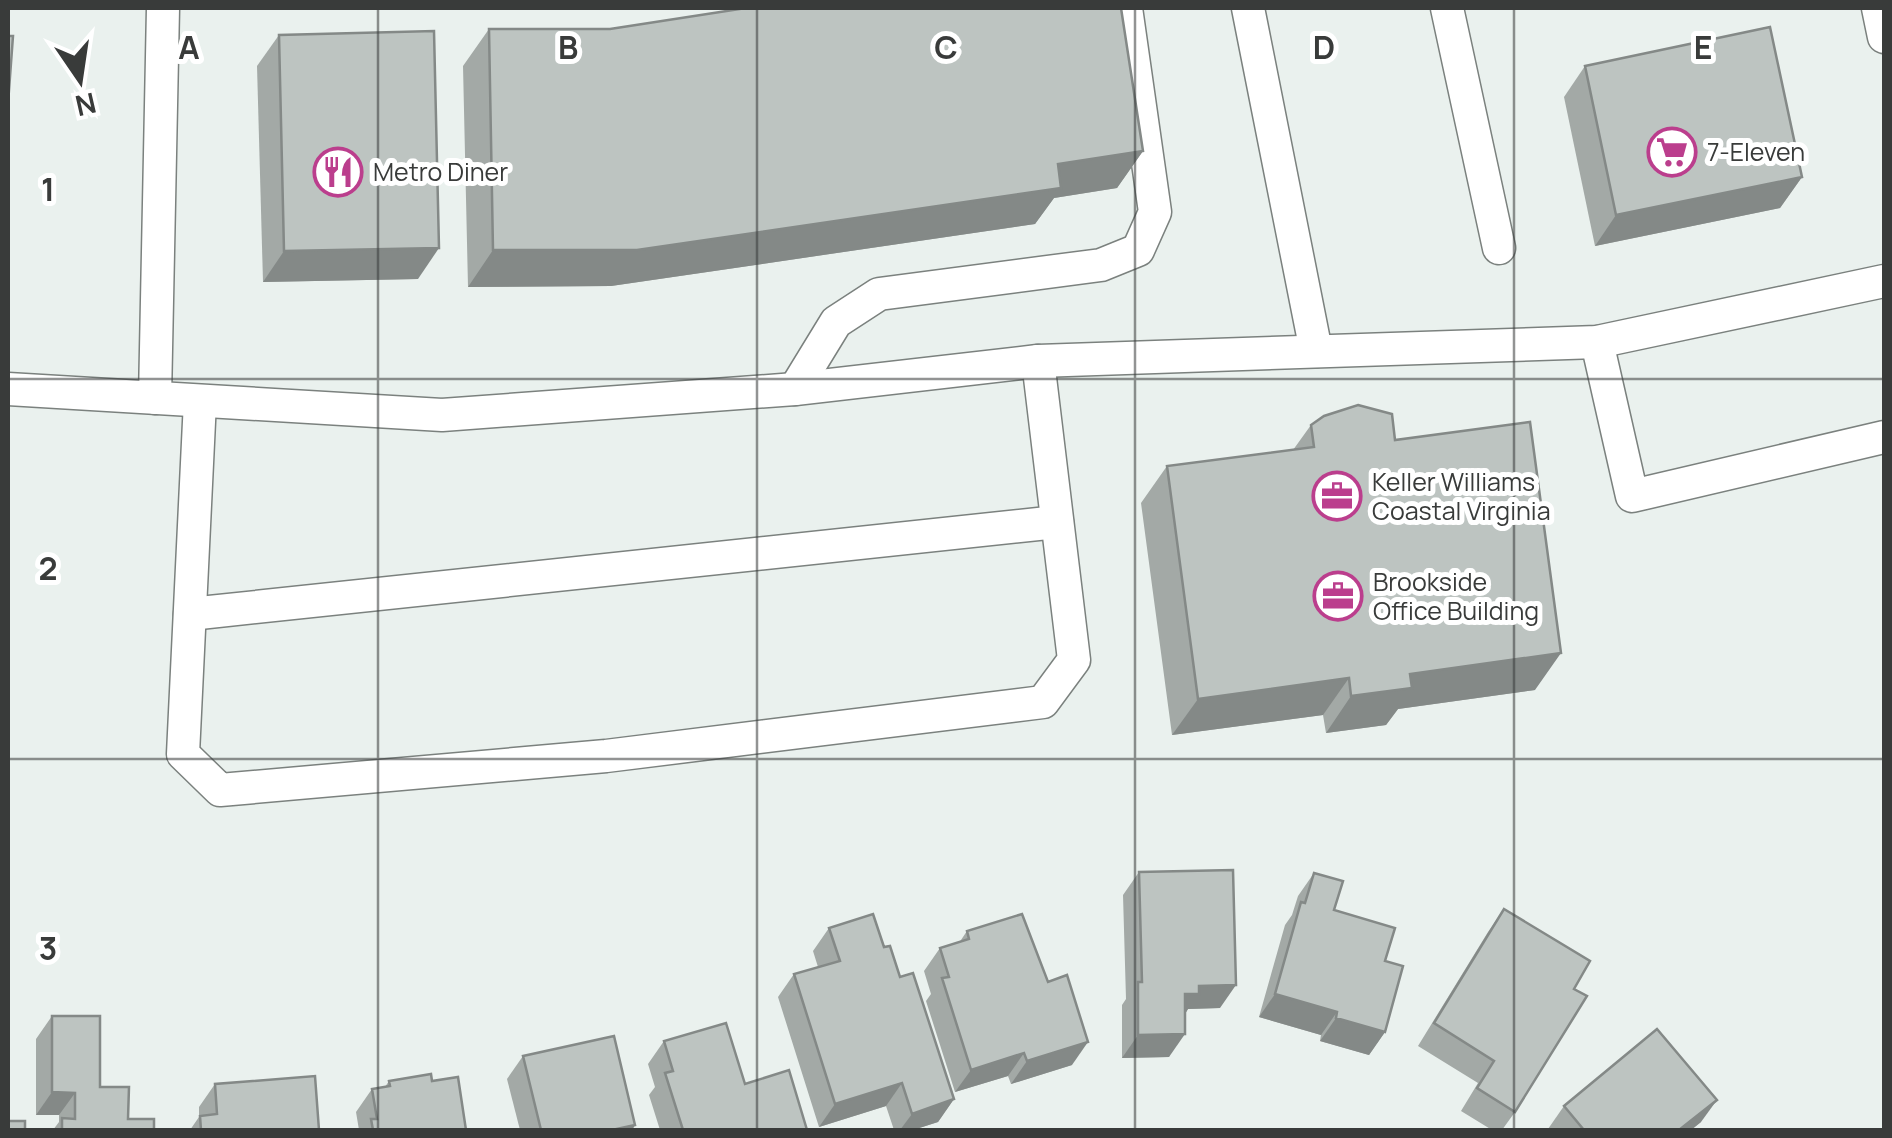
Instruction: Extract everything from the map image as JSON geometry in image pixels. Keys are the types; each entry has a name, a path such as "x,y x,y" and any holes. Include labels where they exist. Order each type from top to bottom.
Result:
{"lane":[{"path":"155,398 163,8"},
{"path":"795,389 836,322 879,294 1101,265 1138,250 1156,212 1126,8"},
{"path":"1248,8 1316,351"},
{"path":"1448,8 1499,248"},
{"path":"1878,8 1884,36"},
{"path":"8,390 442,415 795,389 1038,361 1596,342 1884,281"},
{"path":"1596,342 1632,496 1884,437"},
{"path":"200,401 183,754 220,790 606,756 1043,702 1074,660 1038,361"},
{"path":"190,614 1057,522"}],"building":[{"path":"746,8 1121,8 1143,151 1058,164 1061,188 637,250 493,250 489,29 610,29"},
{"name":"7-Eleven","path":"1770,27 1802,177 1616,215 1585,66"},
{"path":"434,31 439,248 284,251 279,35"},
{"path":"8,36 13,36 8,104"},
{"name":"Brookside Office Building","path":"1358,405 1392,414 1395,440 1530,422 1561,653 1410,674 1412,688 1351,696 1349,678 1198,699 1167,466 1314,447 1311,425 1324,416"},
{"path":"1233,870 1236,985 1199,986 1199,994 1185,994 1185,1034 1138,1035 1138,982 1142,982 1139,872"},
{"path":"1314,873 1343,881 1334,910 1395,928 1385,961 1403,966 1385,1032 1336,1018 1337,1012 1275,994 1301,902 1305,903"},
{"path":"1504,909 1590,961 1574,989 1587,996 1515,1112 1477,1088 1494,1061 1434,1023"},
{"path":"873,914 884,947 890,946 900,977 913,973 954,1099 912,1114 902,1083 835,1104 794,974 840,961 829,928"},
{"path":"1022,914 1048,982 1067,975 1088,1042 1027,1061 1024,1053 971,1070 942,978 949,977 940,948 969,939 967,931"},
{"path":"52,1016 100,1016 100,1087 129,1087 128,1119 154,1119 154,1130 62,1130 62,1118 75,1119 75,1093 52,1092"},
{"path":"726,1023 745,1084 789,1070 807,1130 683,1130 665,1073 673,1071 664,1041"},
{"path":"1657,1029 1717,1100 1679,1130 1584,1130 1564,1106"},
{"path":"614,1036 635,1125 612,1130 541,1130 523,1056"},
{"path":"431,1074 432,1081 458,1077 466,1130 373,1130 371,1119 377,1119 372,1089 390,1086 389,1081"},
{"path":"315,1076 319,1130 201,1130 200,1116 217,1114 215,1084"},
{"path":"8,1121 25,1121 25,1130 8,1130"}],"place":[{"name":"7-Eleven","path":"1672,152"},
{"name":"Metro Diner","path":"338,172"},
{"name":"Keller Williams Coastal Virginia","path":"1337,496"},
{"name":"Brookside Office Building","path":"1338,596"}]}
